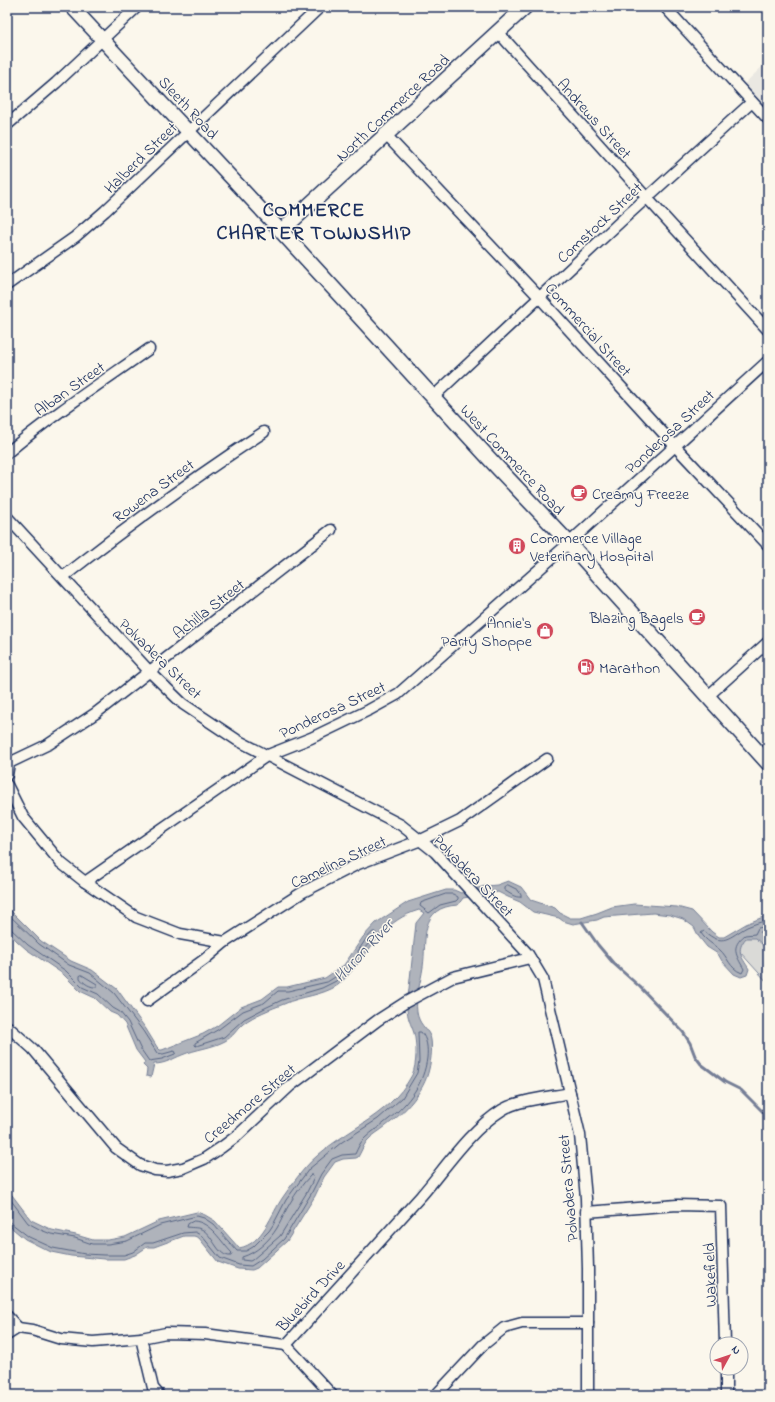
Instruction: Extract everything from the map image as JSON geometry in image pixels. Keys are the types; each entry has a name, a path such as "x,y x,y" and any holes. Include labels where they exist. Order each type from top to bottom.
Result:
{"main road":[{"name":"North Commerce Road","path":"281,231 525,7"},
{"name":"West Commerce Road","path":"281,231 768,763"}],"street":[{"name":"Sleeth Road","path":"72,7 281,231"},
{"path":"7,126 56,83 137,7"},
{"name":"Halberd Street","path":"7,285 76,237 320,7"},
{"path":"665,7 768,120"},
{"name":"Andrews Street","path":"498,32 768,330"},
{"name":"Comstock Street","path":"433,397 752,102"},
{"name":"Commercial Street","path":"386,135 540,298 674,446 768,545"},
{"name":"Alban Street","path":"7,453 66,407 149,349"},
{"name":"Ponderosa Street","path":"85,882 268,755 317,735 398,694 569,544 768,361"},
{"name":"Rowena Street","path":"63,577 132,523 208,469 264,432"},
{"name":"Polvadera Street","path":"7,517 150,672 182,704 237,740 401,826 421,840 460,878 530,958 543,979 580,1135 586,1212 588,1269 588,1395"},
{"name":"Achilla Street","path":"7,775 9,764 49,744 96,713 331,530"},
{"path":"707,696 768,642"},
{"name":"Camelina Street","path":"147,1000 206,959 225,942 303,892 358,864 421,840 460,821 547,759"},
{"path":"7,785 23,817 61,863 85,882 136,917 180,934 225,942"},
{"name":"Creedmore Street","path":"7,1026 33,1049 116,1148 140,1165 155,1170 167,1171 183,1168 204,1159 222,1147 238,1135 290,1086 378,1020 406,1002 453,977 530,958"},
{"name":"Bluebird Drive","path":"18,1328 32,1330 61,1339 93,1342 141,1338 166,1333 205,1334 286,1345 435,1180 473,1134 503,1110 520,1103 570,1093"},
{"name":"Wakefield","path":"586,1212 677,1204 721,1206 725,1336"},
{"path":"7,1316 18,1328 7,1334"},
{"path":"436,1395 482,1345 504,1328 522,1323 588,1323"},
{"path":"141,1338 153,1388 159,1395"},
{"path":"286,1345 332,1395"},
{"path":"726,1376 726,1395"}],"shaded area":[{"path":"768,61 768,117 741,87"},
{"path":"768,920 768,983 730,941"}],"water":[{"name":"Huron River","path":"508,881 521,887 531,900 555,908 560,913 570,918 581,918 612,907 634,904 677,907 692,911 712,932 719,937 724,937 746,924 768,915 768,929 760,932 768,938 768,963 763,945 755,938 746,938 740,950 749,969 747,975 741,977 734,974 722,961 718,954 707,947 699,937 694,927 683,919 670,915 653,913 604,917 597,920 573,924 559,918 533,912 520,902 498,892 463,898 458,905 445,907 436,912 430,918 425,936 423,967 417,995 417,1012 419,1020 430,1036 431,1052 430,1066 423,1086 407,1108 367,1141 358,1157 343,1159 335,1162 324,1177 315,1196 287,1241 257,1268 252,1270 238,1269 218,1262 199,1238 194,1236 184,1236 154,1247 147,1247 135,1255 124,1259 104,1259 71,1256 51,1252 25,1239 7,1224 7,1192 12,1195 31,1220 52,1230 93,1240 108,1240 125,1237 159,1221 197,1212 215,1221 239,1248 254,1241 266,1227 283,1197 305,1168 332,1144 390,1103 402,1090 412,1075 416,1060 416,1043 408,1018 407,1007 416,923 424,913 419,910 408,914 390,926 382,933 349,974 332,989 291,1001 257,1015 243,1024 225,1041 187,1053 165,1062 154,1064 151,1077 146,1076 147,1069 143,1065 145,1062 136,1050 125,1024 117,1015 110,1012 95,998 80,991 63,974 26,949 7,930 7,907 41,941 71,961 92,970 117,989 157,1047 162,1050 203,1034 217,1026 241,1007 262,999 278,987 287,987 325,978 344,965 363,937 376,923 408,902 446,890 454,890 461,893"}],"waterway":[{"path":"582,922 598,945 614,964 640,987 683,1032 690,1043 695,1056 701,1064 725,1082 741,1090 768,1117"}],"place":[{"name":"Creamy Freeze","path":"579,493"},
{"name":"Commerce Village Veterinary Hospital","path":"517,546"},
{"name":"Blazing Bagels","path":"697,617"},
{"name":"Annie's Party Shoppe","path":"545,631"},
{"name":"Marathon","path":"586,667"}],"district":[{"name":"COMMERCE CHARTER TOWNSHIP","path":"314,220"}]}
